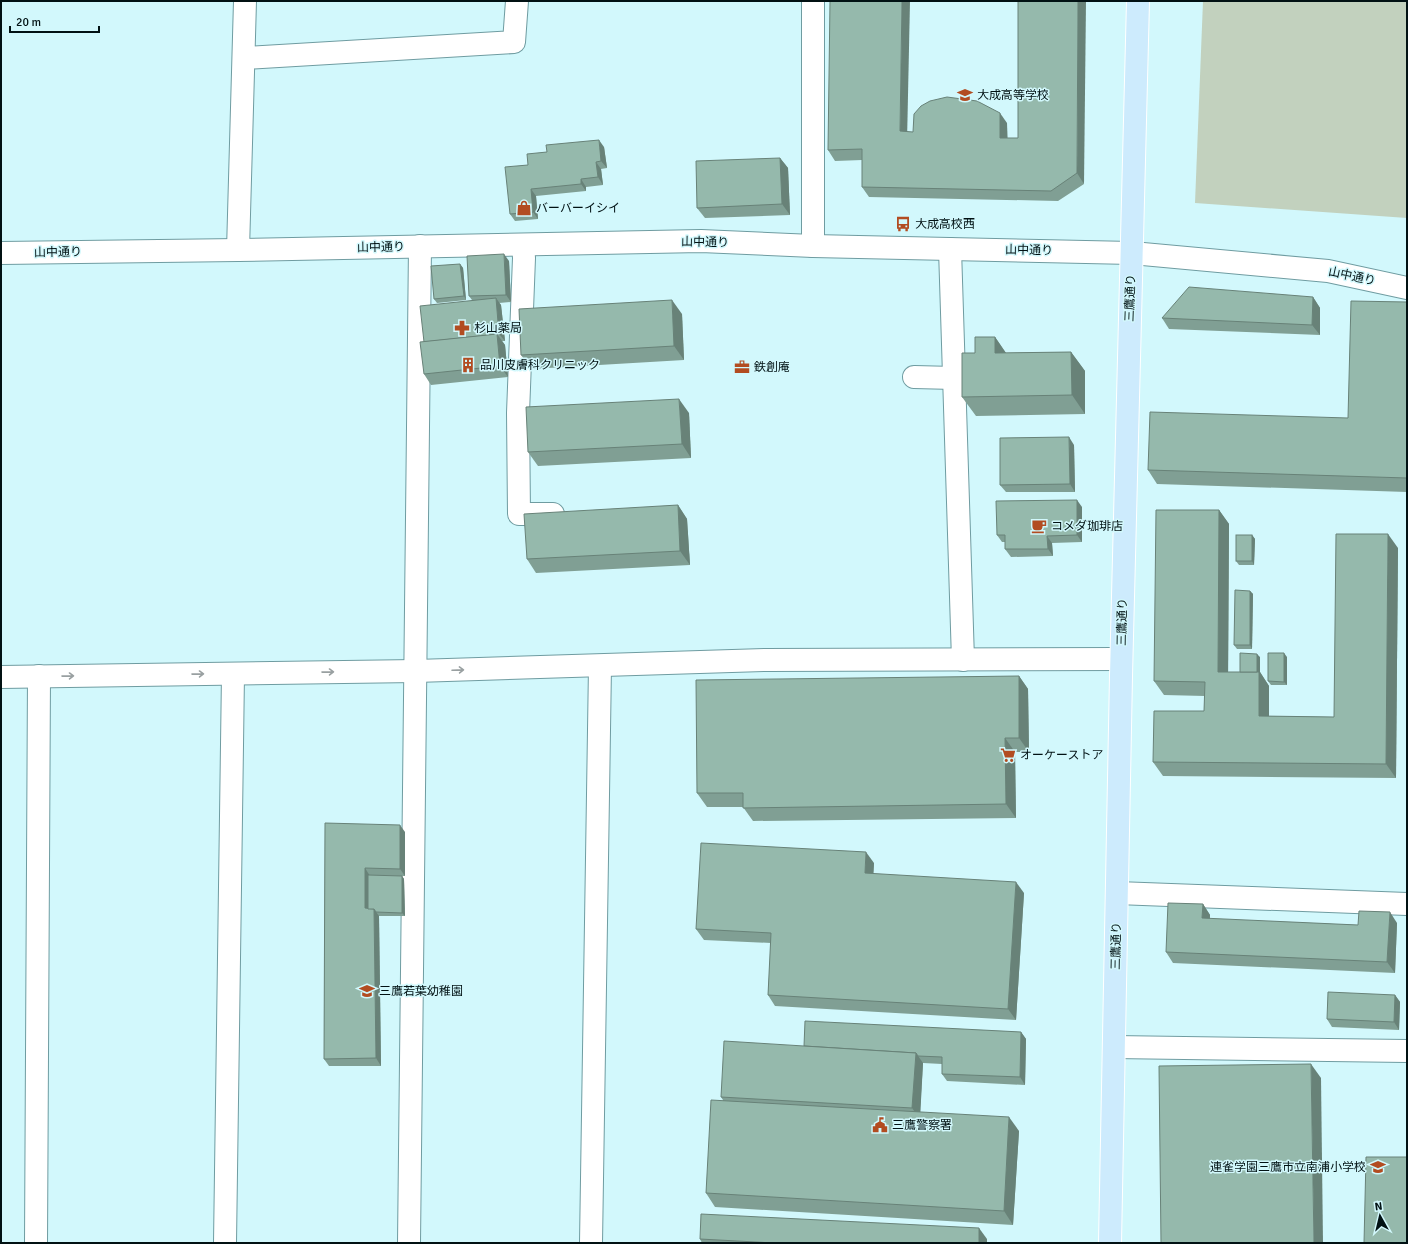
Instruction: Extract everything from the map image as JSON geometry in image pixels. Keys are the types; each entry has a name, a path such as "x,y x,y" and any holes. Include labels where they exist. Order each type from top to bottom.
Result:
{"main road":[{"name":"三鷹通り","path":"1110,1243 1121,659 1138,1"}],"street":[{"path":"238,250 245,1"},
{"path":"244,58 514,42 517,1"},
{"path":"813,1 813,246"},
{"name":"山中通り","path":"1,253 701,241 813,246 1132,253 1328,271 1407,288"},
{"path":"522,245 524,258 518,413 520,514 575,514"},
{"path":"409,1243 420,246"},
{"path":"950,249 963,660"},
{"path":"914,377 954,378"},
{"path":"518,413 540,412"},
{"path":"1,677 416,671 765,660 1121,659"},
{"path":"591,1243 600,666"},
{"path":"225,1243 233,674"},
{"path":"36,1243 39,676"},
{"path":"1117,894 1407,904"},
{"path":"1114,1047 1407,1051"}],"green space":[{"path":"1203,1 1407,1 1407,218 1195,203"}],"building":[{"path":"830,1 902,1 900,131 913,132 914,114 921,106 930,101 947,97 977,101 1000,113 1000,138 1018,138 1018,1 1078,1 1077,173 1051,191 862,187 862,149 828,150"},
{"path":"599,140 601,161 596,162 598,177 581,179 581,184 531,189 533,212 510,214 505,167 528,165 527,154 547,152 546,145"},
{"path":"780,158 782,204 697,208 696,161"},
{"path":"504,254 506,295 469,296 467,256"},
{"path":"460,264 464,296 434,299 431,266"},
{"path":"1189,287 1313,297 1312,325 1162,318"},
{"path":"496,298 499,334 424,342 420,306"},
{"path":"672,300 674,346 521,355 519,309"},
{"path":"1351,301 1407,302 1407,478 1148,470 1150,412 1348,418"},
{"path":"497,334 500,366 424,374 420,342"},
{"path":"975,337 995,337 995,353 1071,352 1072,395 962,397 962,353 975,353"},
{"path":"679,399 682,444 528,452 526,407"},
{"path":"1069,437 1070,484 1000,485 1000,438"},
{"path":"1077,500 1077,535 1047,536 1048,549 1005,549 1005,535 997,535 996,501"},
{"path":"678,505 680,551 527,559 524,514"},
{"path":"1156,510 1219,510 1218,672 1259,672 1259,716 1334,717 1336,534 1388,534 1386,764 1153,762 1154,711 1204,711 1205,682 1154,681"},
{"path":"1236,535 1252,535 1252,561 1236,561"},
{"path":"1235,590 1250,591 1250,645 1234,645"},
{"path":"1240,653 1257,654 1257,672 1240,672"},
{"path":"1268,653 1284,653 1284,682 1268,681"},
{"path":"1019,676 1019,738 1005,738 1006,804 743,808 743,793 697,793 696,680"},
{"path":"325,823 400,825 400,869 365,868 365,908 374,909 376,1058 324,1059"},
{"path":"701,843 866,852 865,873 1016,882 1008,1009 768,995 771,933 696,929"},
{"path":"368,875 402,876 402,913 376,912 374,909 368,909"},
{"path":"1168,903 1203,904 1202,918 1358,925 1359,911 1390,912 1387,962 1166,952"},
{"path":"1328,992 1395,995 1394,1022 1327,1019"},
{"path":"805,1021 1021,1032 1020,1077 942,1074 942,1057 918,1056 916,1053 804,1046"},
{"path":"724,1041 916,1053 912,1108 721,1097"},
{"path":"1311,1064 1314,1243 1161,1243 1159,1066"},
{"path":"711,1100 1009,1117 1004,1211 706,1193"},
{"path":"1366,1157 1407,1157 1407,1243 1364,1243"},
{"path":"701,1214 979,1228 979,1243 774,1243 700,1239"}],"place":[{"name":"大成高等学校","path":"965,95"},
{"name":"バーバーイシイ","path":"524,208"},
{"name":"大成高校西","path":"903,224"},
{"name":"杉山薬局","path":"462,328"},
{"name":"品川皮膚科クリニック","path":"468,365"},
{"name":"鉄創庵","path":"742,367"},
{"name":"コメダ珈琲店","path":"1039,526"},
{"name":"オーケーストア","path":"1008,755"},
{"name":"三鷹若葉幼稚園","path":"367,991"},
{"name":"三鷹警察署","path":"880,1125"},
{"name":"連雀学園三鷹市立南浦小学校","path":"1378,1167"}]}
